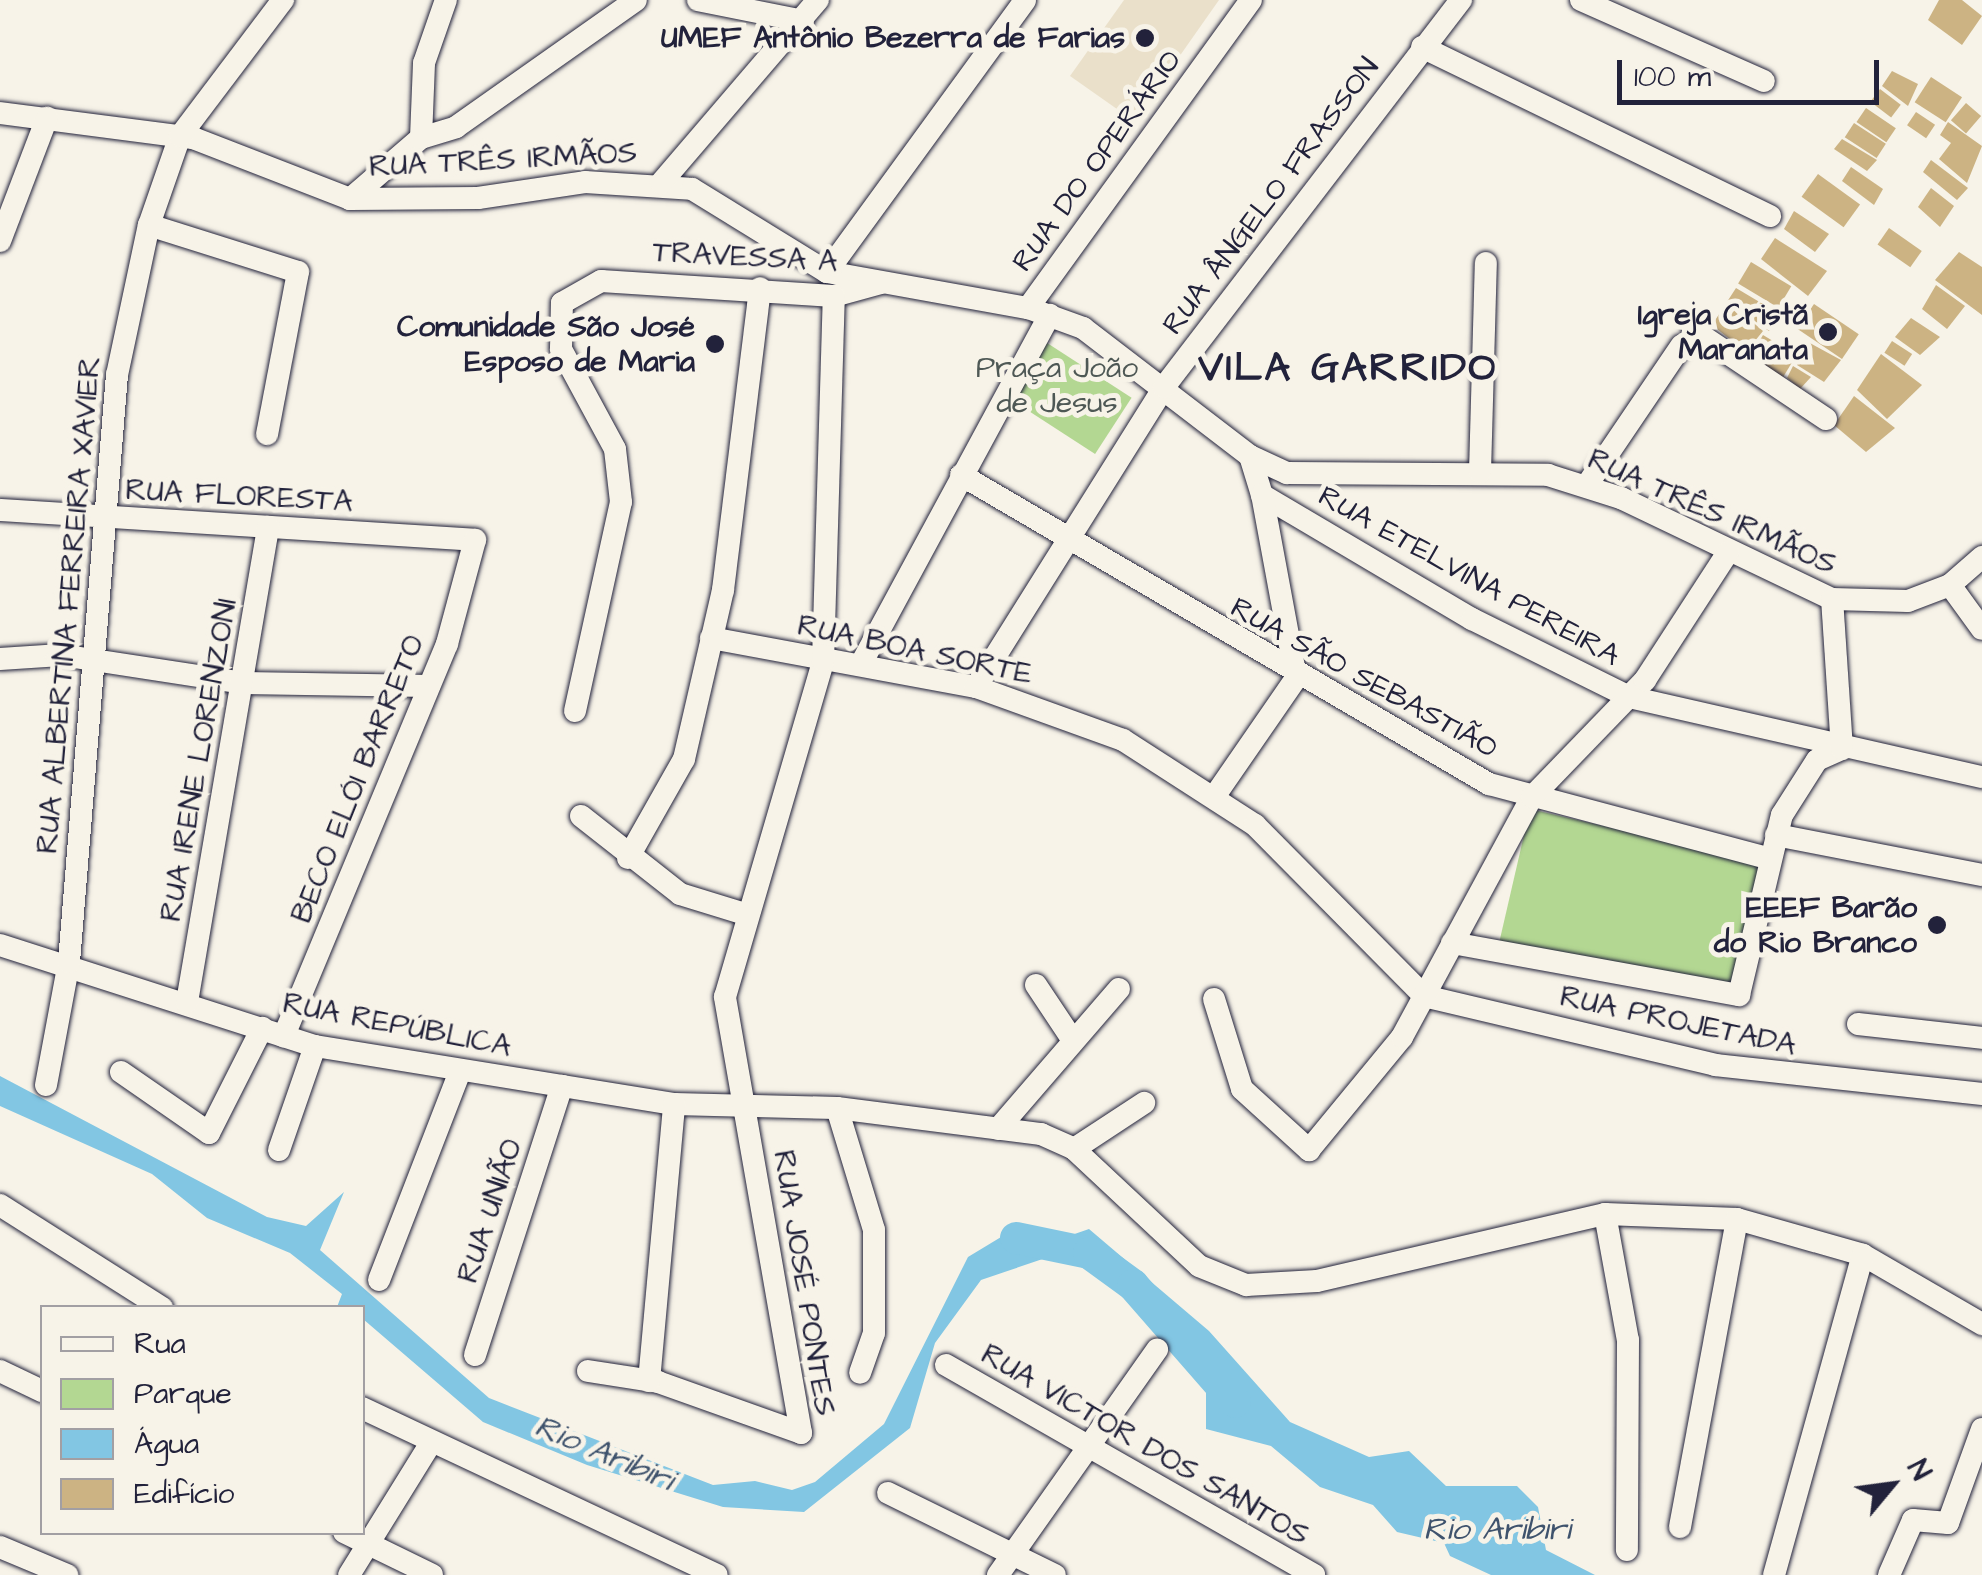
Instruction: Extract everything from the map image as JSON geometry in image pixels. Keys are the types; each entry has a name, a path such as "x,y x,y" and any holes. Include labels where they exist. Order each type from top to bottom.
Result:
{"street":[{"name":"RUA ALBERTINA FERREIRA XAVIER","path":"46,1085 68,962 89,662 106,519 116,375 149,225 180,136 283,0"},
{"path":"422,138 424,63 446,0"},
{"path":"350,198 422,138 456,127 636,0"},
{"path":"698,0 803,22"},
{"path":"661,182 803,22 818,0"},
{"path":"827,272 1025,0"},
{"name":"RUA DO OPERÁRIO","path":"861,664 961,475 1039,312 1251,0"},
{"name":"RUA ÂNGELO FRASSON","path":"976,687 1164,388 1461,0"},
{"path":"1581,0 1764,81"},
{"path":"1422,47 1770,216"},
{"name":"RUA TRÊS IRMÃOS","path":"0,113 180,136 350,198 661,182 731,206 827,272 1039,312 1124,352 1250,456 1307,478 1480,472 1587,485 1832,599 1908,601 1950,584 1982,557"},
{"path":"0,240 47,118"},
{"path":"149,225 298,272 267,434"},
{"path":"1480,472 1486,264"},
{"name":"TRAVESSA A","path":"575,711 621,502 615,448 561,349 557,319 562,302 601,281 760,288 834,296 885,282"},
{"path":"628,858 684,759 711,638 760,288"},
{"path":"741,1108 725,998 744,914 823,661 834,296"},
{"path":"1587,485 1687,338 1826,419"},
{"path":"1214,797 1296,678 1262,494 1250,456"},
{"name":"RUA SÃO SEBASTIÃO","path":"961,475 1296,678 1532,798 1770,858"},
{"name":"RUA ETELVINA PEREIRA","path":"1262,494 1472,619 1629,698 1842,749 1982,777"},
{"name":"RUA FLORESTA","path":"0,510 474,540"},
{"name":"RUA IRENE LORENZONI","path":"187,1002 268,528"},
{"name":"BECO ELÓI BARRETO","path":"121,1072 210,1133 273,1032 430,686 474,540"},
{"path":"1214,999 1242,1089 1309,1150 1357,1101 1424,996 1532,798 1629,698 1728,552"},
{"path":"1950,584 1982,629"},
{"path":"1452,943 1738,995 1776,835 1817,760 1842,749 1832,599"},
{"name":"RUA BOA SORTE","path":"711,638 976,687 1123,740 1214,797 1320,883 1424,996"},
{"path":"0,659 89,662 244,683 430,686"},
{"path":"581,816 628,858 680,894 744,914"},
{"path":"1776,835 1982,875"},
{"name":"RUA REPÚBLICA","path":"0,945 68,962 315,1046 674,1104 837,1108 998,1129 1074,1149"},
{"path":"1036,985 1072,1038"},
{"path":"998,1129 1072,1038 1119,989"},
{"name":"RUA PROJETADA","path":"1424,996 1725,1067 1982,1094"},
{"path":"1858,1024 1982,1038"},
{"path":"279,1150 315,1046"},
{"path":"379,1280 460,1070"},
{"name":"RUA UNIÃO","path":"475,1355 562,1086"},
{"path":"1144,1103 1074,1149 1199,1266 1246,1285 1317,1281 1604,1214 1737,1219 1863,1256 1982,1324"},
{"path":"650,1381 674,1104"},
{"name":"RUA JOSÉ PONTES","path":"588,1371 650,1381 801,1433 765,1186 741,1108"},
{"path":"837,1108 874,1230 874,1333 860,1373"},
{"path":"0,1205 157,1305"},
{"path":"1604,1214 1628,1340 1627,1550"},
{"path":"1680,1527 1737,1219"},
{"path":"1774,1575 1863,1256"},
{"path":"998,1575 1091,1451 1157,1350"},
{"name":"RUA VICTOR DOS SANTOS","path":"946,1365 1308,1574"},
{"path":"0,1371 40,1390"},
{"path":"365,1410 673,1566 716,1575"},
{"path":"1889,1575 1914,1520 1948,1523 1982,1428"},
{"path":"350,1575 372,1546 431,1443"},
{"path":"888,1493 1056,1575"},
{"path":"350,1535 432,1575"},
{"path":"0,1547 68,1575"}],"shaded area":[{"name":"UMEF Antônio Bezerra de Farias","path":"1124,0 1219,0 1134,121 1070,76"}],"green space":[{"name":"Praça João de Jesus","path":"1041,339 1132,398 1095,454 1005,395"},
{"path":"1530,809 1762,863 1731,997 1499,943"}],"water":[{"name":"Rio Aribiri","path":"0,1076 267,1217 306,1226 344,1192 320,1250 489,1398 713,1485 755,1481 792,1490 815,1482 884,1424 968,1257 1011,1231 1063,1238 1089,1229 1209,1331 1290,1422 1369,1457 1409,1451 1446,1486 1517,1486 1538,1507 1546,1550 1595,1575 1491,1575 1450,1556 1444,1543 1397,1532 1373,1505 1320,1487 1271,1446 1206,1429 1206,1353 1131,1277 1084,1245 981,1280 935,1343 910,1428 804,1512 723,1507 587,1465 483,1422 365,1321 365,1305 338,1305 342,1294 290,1253 207,1218 152,1174 0,1106"}],"building":[{"path":"1939,0 1962,0 1982,16 1962,45 1928,20"},
{"path":"1892,71 1918,84 1908,106 1882,86"},
{"path":"1931,77 1962,97 1946,122 1915,102"},
{"path":"1880,89 1901,105 1891,117 1870,102"},
{"path":"1966,103 1981,116 1966,133 1951,120"},
{"path":"1866,108 1896,128 1886,142 1856,122"},
{"path":"1916,112 1935,125 1926,138 1907,125"},
{"path":"1948,122 1982,146 1967,183 1939,159 1951,143 1940,135"},
{"path":"1854,123 1886,144 1877,158 1845,137"},
{"path":"1842,139 1877,160 1867,171 1834,149"},
{"path":"1931,160 1968,188 1957,200 1923,172"},
{"path":"1851,167 1883,189 1874,205 1842,181"},
{"path":"1818,174 1860,205 1844,227 1802,197"},
{"path":"1931,188 1954,206 1940,227 1918,207"},
{"path":"1794,211 1829,234 1815,252 1784,229"},
{"path":"1889,228 1922,251 1910,267 1878,244"},
{"path":"1775,238 1827,271 1808,296 1761,259"},
{"path":"1959,252 1982,267 1982,315 1935,280"},
{"path":"1751,262 1791,286 1778,308 1738,283"},
{"path":"1936,285 1965,306 1947,329 1922,309"},
{"path":"1736,288 1778,313 1769,331 1735,307 1763,331 1746,352 1712,325"},
{"name":"Igreja Cristã Maranata","path":"1814,304 1859,334 1842,359 1797,329"},
{"path":"1911,318 1940,337 1920,355 1895,337"},
{"path":"1763,335 1796,355 1783,377 1750,357"},
{"path":"1892,341 1912,354 1905,366 1884,353"},
{"path":"1808,342 1841,360 1824,382 1797,365"},
{"path":"1881,354 1922,385 1887,419 1857,390"},
{"path":"1793,366 1811,377 1800,389 1787,378"},
{"path":"1854,396 1895,428 1866,452 1834,425"}],"waterway":[{"name":"Rio Aribiri","path":"1016,1238 1089,1253 1133,1285 1235,1402"}],"place":[{"name":"UMEF Antônio Bezerra de Farias","path":"1145,38"},
{"name":"Igreja Cristã Maranata","path":"1828,332"},
{"name":"Comunidade São José Esposo de Maria","path":"715,344"},
{"name":"EEEF Barão do Rio Branco","path":"1937,925"}],"district":[{"name":"VILA GARRIDO","path":"1348,369"}]}
